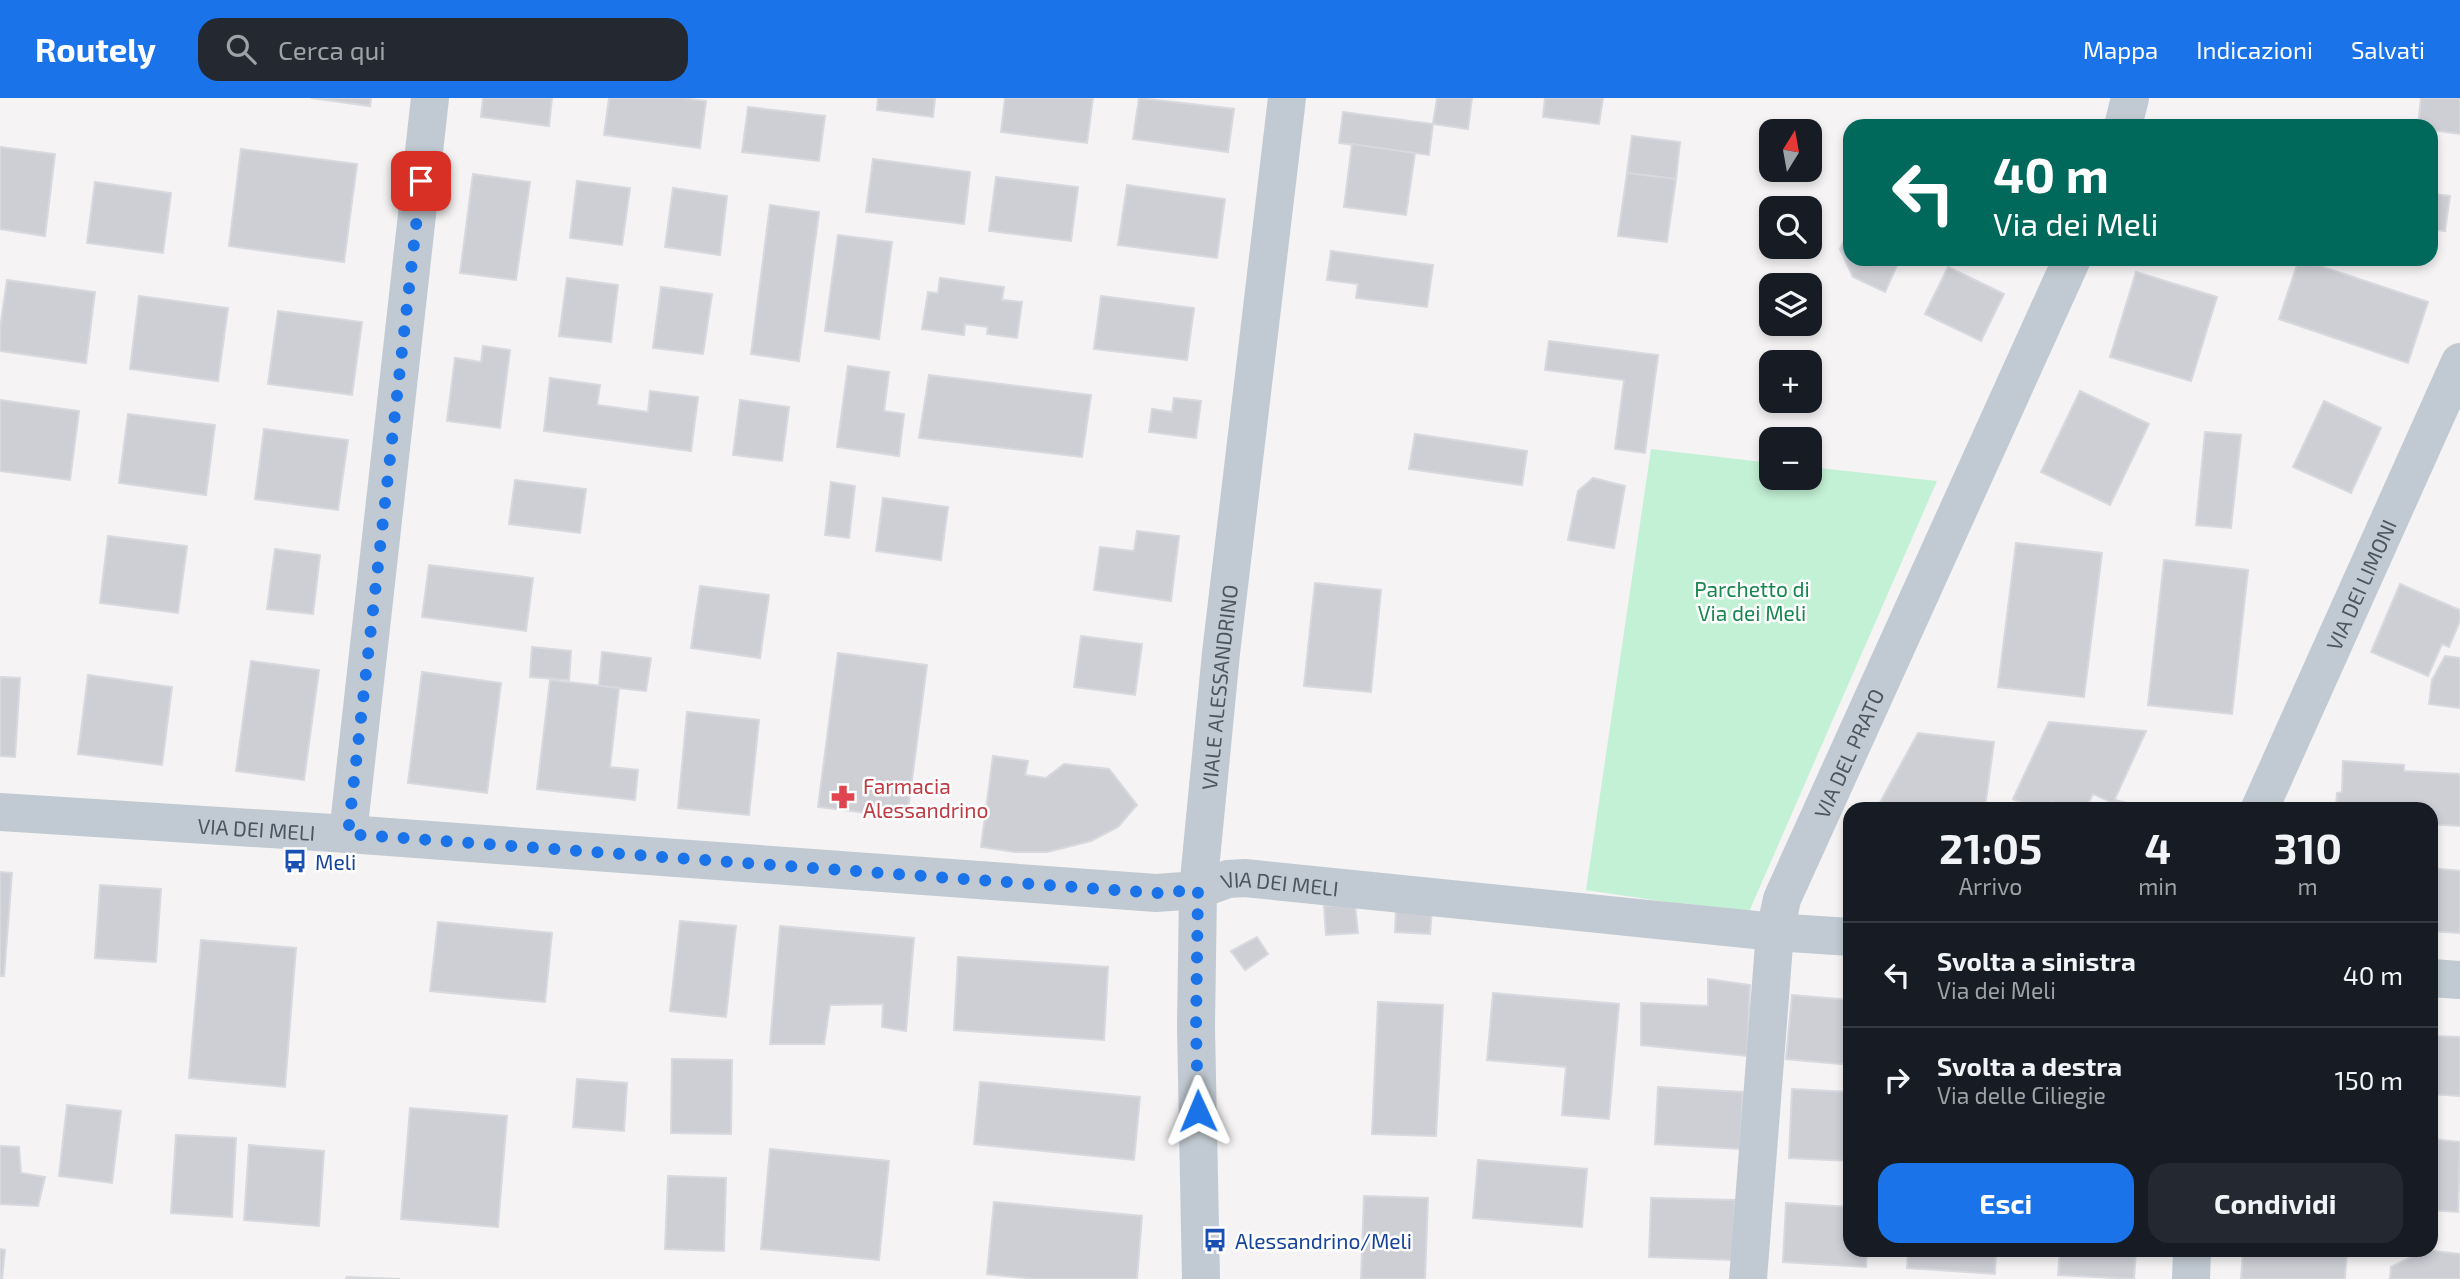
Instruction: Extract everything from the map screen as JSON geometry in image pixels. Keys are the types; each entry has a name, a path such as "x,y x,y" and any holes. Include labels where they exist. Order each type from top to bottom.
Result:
{"street":[{"path":"348,834 430,98"},
{"name":"VIALE ALESSANDRINO","path":"1201,1279 1196,1027 1198,890 1221,653 1287,98"},
{"path":"2125,119 2130,98"},
{"name":"VIA DEL PRATO","path":"1748,1279 1775,932 1782,899 2069,266"},
{"name":"VIA DEI LIMONI","path":"2263,802 2460,362"},
{"name":"VIA DEI MELI","path":"0,812 348,834 1156,893 1198,890 1228,879 1245,878 1775,932 1843,937"},
{"path":"2438,978 2460,980"},
{"path":"2191,1279 2192,1257"}],"green space":[{"name":"Parchetto di Via dei Meli","path":"1651,449 1759,462 1759,490 1822,490 1822,468 1937,481 1748,914 1586,890"}],"building":[{"path":"311,98 371,98 370,106"},
{"path":"483,98 552,98 549,126 481,117"},
{"path":"609,98 682,98 706,101 700,148 604,135"},
{"path":"878,98 935,98 933,117 877,110"},
{"path":"1005,98 1093,98 1087,143 1001,132"},
{"path":"1139,98 1234,109 1228,152 1133,139"},
{"path":"1437,98 1472,98 1468,129 1433,124"},
{"path":"1545,98 1603,98 1599,124 1543,117"},
{"path":"2421,98 2460,98 2460,134 2438,131 2438,119 2419,119"},
{"path":"748,107 825,116 819,161 742,152"},
{"path":"1343,112 1433,124 1429,155 1339,143"},
{"path":"1632,136 1680,142 1676,179 1627,173"},
{"path":"1352,144 1415,153 1406,215 1344,207"},
{"path":"0,147 55,154 45,236 0,229"},
{"path":"241,149 357,164 344,262 229,246"},
{"path":"873,159 970,172 964,224 866,212"},
{"path":"1627,173 1676,179 1667,242 1618,236"},
{"path":"473,174 530,182 516,280 460,273"},
{"path":"996,177 1078,187 1071,241 989,231"},
{"path":"577,181 630,188 622,245 570,238"},
{"path":"95,182 171,193 163,253 87,243"},
{"path":"1127,185 1225,199 1217,258 1118,245"},
{"path":"673,188 727,196 720,255 665,247"},
{"path":"2438,195 2450,196 2445,231 2438,230"},
{"path":"770,205 819,212 799,361 751,354"},
{"path":"838,235 892,242 879,339 825,331"},
{"path":"1331,251 1433,265 1427,307 1356,298 1358,284 1327,280"},
{"path":"1848,266 1897,266 1885,292 1853,277"},
{"path":"2297,266 2320,266 2428,302 2408,363 2279,319"},
{"path":"1948,267 2004,294 1981,341 1925,314"},
{"path":"2136,272 2217,297 2191,381 2110,357"},
{"path":"567,278 618,285 611,342 559,336"},
{"path":"940,278 1004,287 1002,300 1022,302 1017,338 987,334 988,327 965,324 964,335 922,329 928,292 938,293"},
{"path":"7,280 95,292 86,363 0,351 0,328"},
{"path":"661,287 712,294 703,354 653,348"},
{"path":"139,296 228,308 218,381 130,369"},
{"path":"1101,296 1194,308 1187,360 1094,349"},
{"path":"278,311 362,322 352,395 268,384"},
{"path":"1549,341 1658,355 1645,453 1615,449 1624,380 1545,370"},
{"path":"483,346 510,350 500,428 447,421 455,358 481,362"},
{"path":"848,366 889,372 884,411 904,414 899,456 837,447"},
{"path":"929,375 1091,395 1082,457 919,438"},
{"path":"550,378 600,385 597,405 648,412 650,391 698,397 691,451 544,431"},
{"path":"2080,391 2149,424 2110,505 2041,472"},
{"path":"1174,398 1201,401 1196,438 1149,432 1152,409 1172,412"},
{"path":"0,400 79,411 70,480 0,471"},
{"path":"740,400 789,407 782,461 733,455"},
{"path":"2324,401 2381,428 2351,493 2293,467"},
{"path":"128,414 215,425 206,495 119,483"},
{"path":"264,429 348,440 338,510 255,499"},
{"path":"2205,432 2241,435 2231,528 2196,525"},
{"path":"1415,434 1527,451 1522,485 1409,469"},
{"path":"1593,478 1625,486 1614,548 1568,540 1578,491"},
{"path":"515,480 586,489 580,533 509,524"},
{"path":"831,482 855,486 849,538 825,535"},
{"path":"883,498 948,507 941,560 876,551"},
{"path":"1137,531 1179,536 1171,601 1094,590 1100,547 1134,551"},
{"path":"108,536 187,546 178,613 100,603"},
{"path":"2016,543 2102,553 2084,697 1998,687"},
{"path":"275,549 320,555 313,614 267,609"},
{"path":"2164,560 2248,570 2232,714 2148,705"},
{"path":"429,565 533,578 526,631 422,617"},
{"path":"1315,583 1381,590 1371,692 1304,686"},
{"path":"2400,584 2460,610 2460,621 2449,647 2442,644 2428,676 2371,652"},
{"path":"700,586 769,595 760,658 691,648"},
{"path":"1081,636 1142,644 1135,695 1074,687"},
{"path":"532,647 571,651 569,680 530,677"},
{"path":"602,652 651,658 646,691 599,686"},
{"path":"838,653 927,665 907,818 818,807"},
{"path":"2445,656 2460,658 2460,708 2429,704 2432,680"},
{"path":"251,661 319,670 304,780 236,771"},
{"path":"422,672 501,683 487,793 408,783"},
{"path":"88,675 172,687 162,765 78,754"},
{"path":"0,677 20,678 15,757 0,756"},
{"path":"550,680 619,688 610,767 638,770 635,800 537,789"},
{"path":"687,712 759,720 749,815 678,808"},
{"path":"2049,722 2146,731 2113,802 2093,794 2089,802 2019,802 2013,799"},
{"path":"1918,733 1994,742 1986,802 1880,802"},
{"path":"993,756 1028,761 1025,775 1046,778 1064,764 1109,769 1137,805 1118,827 1091,841 1047,852 1015,852 981,847"},
{"path":"2343,761 2404,765 2404,771 2460,774 2460,826 2438,824 2438,802 2336,802 2337,793 2342,792"},
{"path":"2438,869 2460,871 2460,933 2438,931"},
{"path":"0,872 12,873 4,976 0,976"},
{"path":"100,885 161,889 156,962 95,958"},
{"path":"1355,905 1358,933 1326,935 1324,906"},
{"path":"1396,908 1432,910 1430,934 1395,932"},
{"path":"680,921 736,926 726,1017 670,1011"},
{"path":"438,922 552,933 545,1002 430,991"},
{"path":"780,926 914,938 906,1031 882,1027 883,1004 830,1005 824,1044 770,1044"},
{"path":"1257,937 1268,954 1245,970 1231,951"},
{"path":"201,940 296,948 285,1087 189,1078"},
{"path":"958,957 1108,967 1104,1040 954,1030"},
{"path":"1708,979 1750,985 1747,1056 1641,1045 1641,1003 1708,1006"},
{"path":"1493,993 1619,1004 1609,1119 1562,1115 1566,1067 1487,1060"},
{"path":"1792,995 1843,999 1843,1064 1786,1059"},
{"path":"1378,1002 1443,1005 1436,1136 1372,1134"},
{"path":"2438,1036 2460,1037 2460,1096 2438,1094"},
{"path":"672,1059 732,1060 731,1134 671,1133"},
{"path":"577,1079 627,1083 624,1131 573,1127"},
{"path":"980,1082 1140,1097 1134,1160 974,1144"},
{"path":"1658,1087 1743,1092 1740,1149 1655,1144"},
{"path":"1792,1089 1843,1092 1843,1161 1789,1158"},
{"path":"67,1105 121,1111 112,1183 59,1176"},
{"path":"410,1108 507,1116 498,1227 401,1219"},
{"path":"176,1135 236,1138 232,1217 171,1213"},
{"path":"2438,1140 2460,1142 2458,1212 2438,1211"},
{"path":"249,1145 324,1151 319,1226 244,1220"},
{"path":"0,1146 19,1147 21,1173 45,1177 38,1206 0,1204"},
{"path":"770,1149 889,1161 879,1260 761,1249"},
{"path":"1478,1160 1587,1169 1582,1227 1473,1218"},
{"path":"668,1176 726,1178 724,1251 665,1249"},
{"path":"1364,1196 1428,1198 1425,1279 1361,1279"},
{"path":"1651,1198 1735,1200 1733,1260 1649,1257"},
{"path":"994,1202 1142,1216 1137,1279 1036,1279 987,1274"},
{"path":"1786,1203 1843,1207 1843,1257 1867,1257 1866,1267 1783,1262"},
{"path":"0,1249 5,1250 2,1279 0,1279"},
{"path":"2438,1251 2460,1254 2460,1279 2390,1279 2391,1267 2411,1257 2438,1257"},
{"path":"1908,1257 1996,1257 1995,1274 1907,1268"},
{"path":"2059,1257 2136,1257 2134,1279 2058,1275"},
{"path":"2243,1257 2347,1257 2345,1279 2241,1279"},
{"path":"347,1277 400,1279 346,1279"}],"place":[{"name":"Farmacia Alessandrino","path":"843,797"},
{"name":"Meli","path":"295,861"},
{"name":"Alessandrino/Meli","path":"1215,1240"}],"route":[{"path":"421,181 348,834 1156,893 1198,890 1198,1111"}]}
